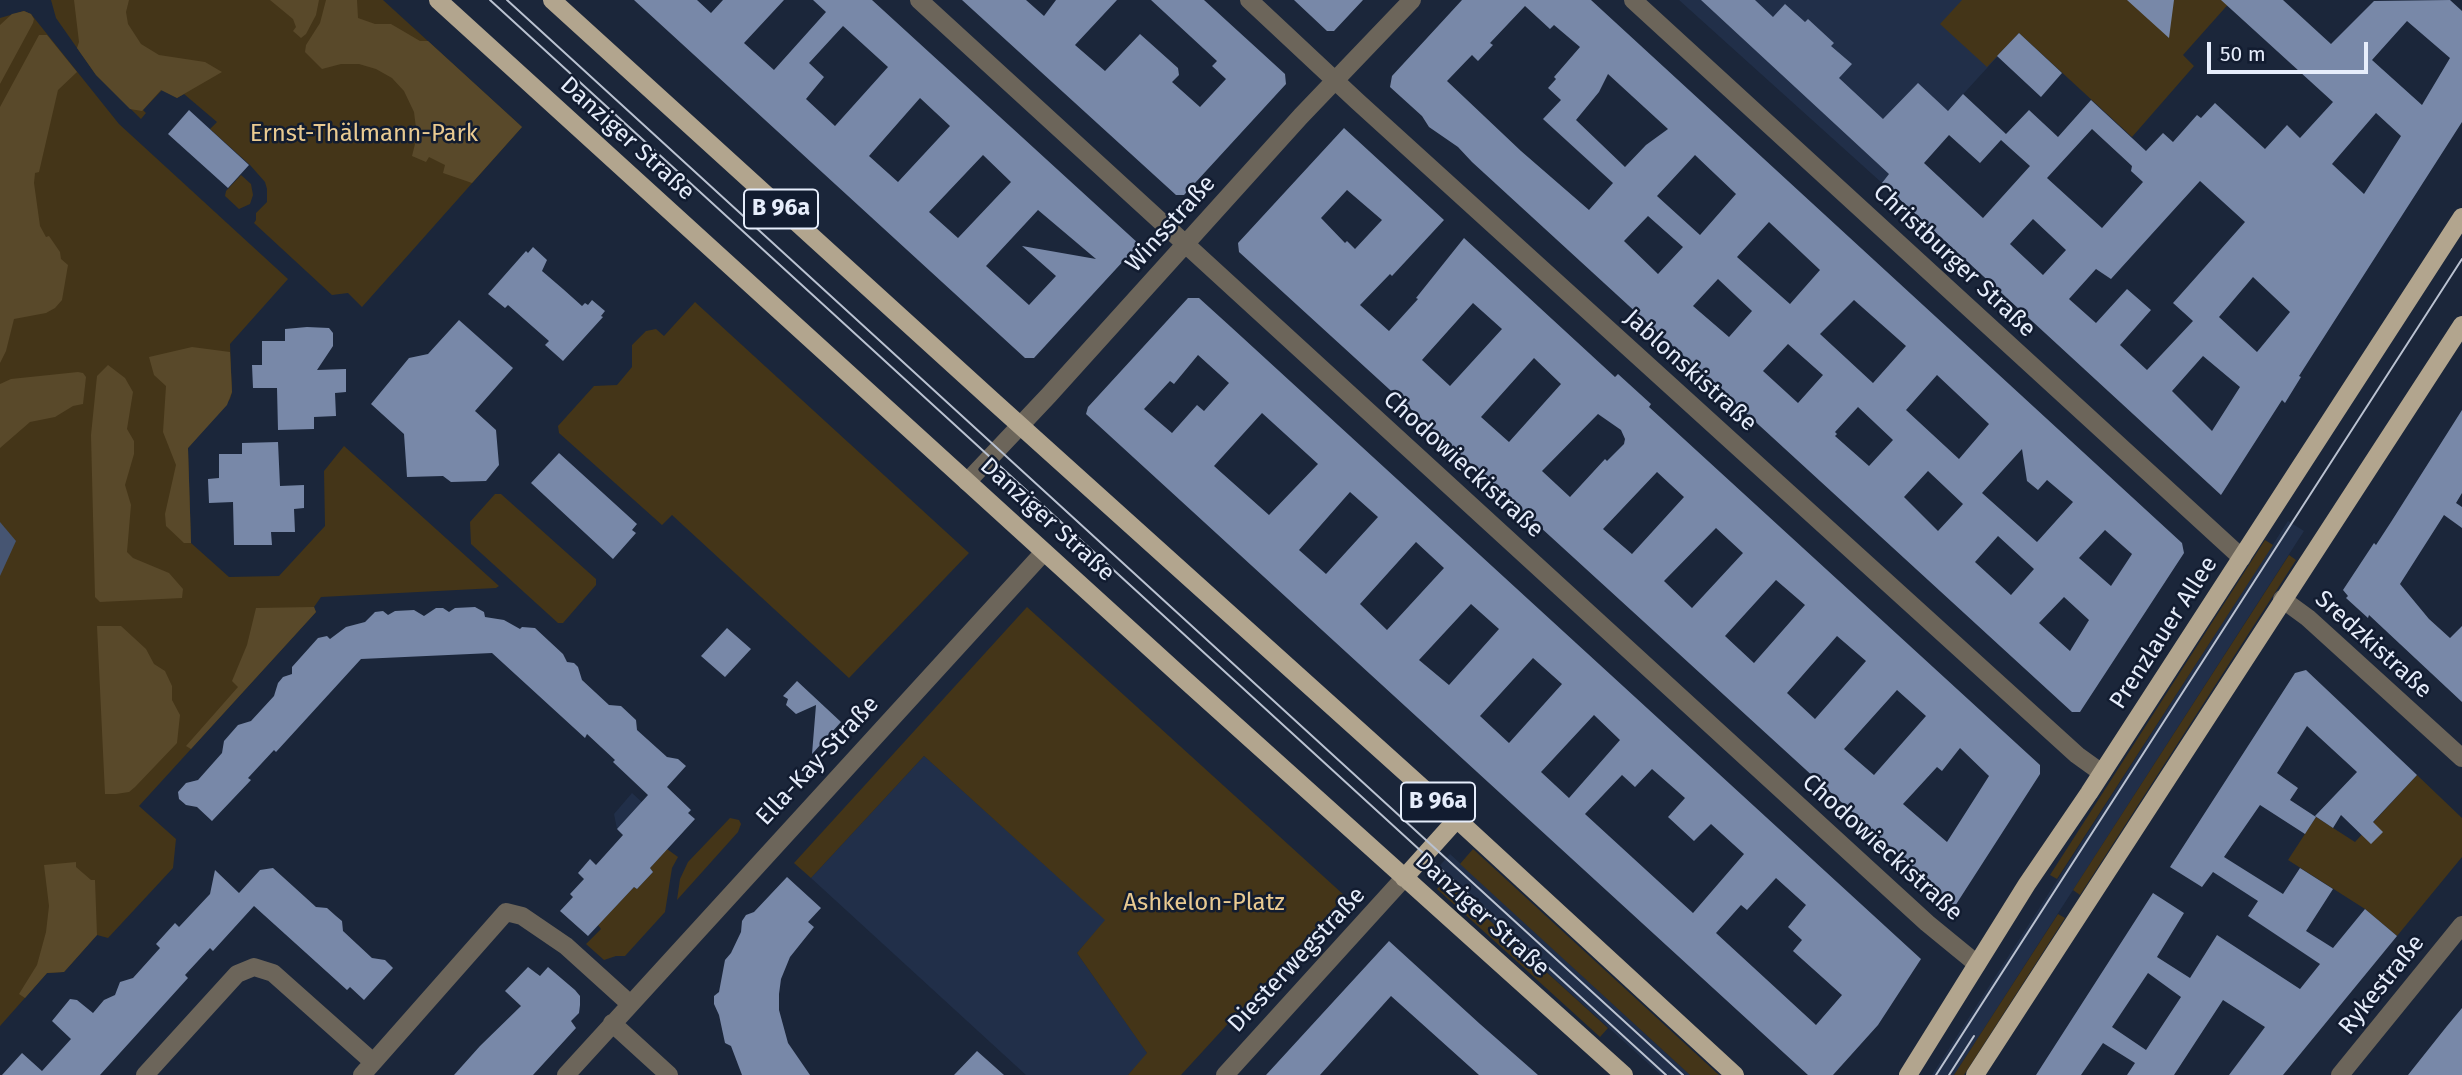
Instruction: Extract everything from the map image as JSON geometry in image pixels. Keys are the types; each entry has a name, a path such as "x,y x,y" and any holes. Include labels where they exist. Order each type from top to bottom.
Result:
{"main road":[{"name":"Danziger Straße","path":"438,0 1624,1075"},
{"name":"B 96a","path":"552,0 1457,819 1735,1075"},
{"name":"Prenzlauer Allee","path":"1908,1075 2027,884 2102,773 2462,217"},
{"path":"1975,1075 2462,325"},
{"path":"1404,878 1457,819"}],"street":[{"name":"Chodowieckistraße","path":"919,0 1927,923 1977,964"},
{"name":"Jablonskistraße","path":"1249,0 2077,755 2102,773"},
{"name":"Winsstraße","path":"967,482 1021,426 1301,116 1412,0"},
{"name":"Christburger Straße","path":"1633,0 2242,558"},
{"name":"Ella-Kay-Straße","path":"566,1075 1044,552"},
{"name":"Sredzkistraße","path":"2282,599 2308,618 2462,758"},
{"name":"Diesterwegstraße","path":"1224,1075 1404,878"},
{"path":"145,1075 237,974 254,967 273,973 367,1069 506,912 522,916 566,946 629,1003"},
{"name":"Rykestraße","path":"2340,1075 2462,925"},
{"path":"612,1023 669,1075"}],"shaded area":[{"path":"74,0 129,0 126,12 128,24 141,44 159,55 205,62 222,72 177,98 161,90 142,111 130,109 96,75 77,48 79,42"},
{"path":"270,0 319,0 316,15 306,34 301,38 293,31 296,27 293,19"},
{"path":"326,0 357,0 358,18 375,24 391,24 420,41 428,41 522,127 472,183 443,173 445,165 429,157 426,162 412,156 417,136 414,112 404,91 392,78 359,64 341,64 322,69 305,52 306,45 320,23"},
{"path":"1679,0 1982,0 2019,33 1882,183"},
{"path":"24,11 31,14 33,23 0,84 0,25 12,14"},
{"path":"39,35 47,35 77,72 58,90 34,183 40,226 60,252 61,259 68,265 62,300 46,313 14,319 0,363 0,107"},
{"path":"192,347 230,352 232,392 227,405 188,448 191,543 184,543 166,526 165,514 176,465 163,432 166,386 154,375 149,357"},
{"path":"108,365 125,378 133,392 127,429 134,441 134,454 125,485 131,505 127,552 133,558 169,573 183,589 182,598 100,602 95,597 91,435 97,376"},
{"path":"78,372 86,377 83,404 73,406 55,417 30,422 0,448 0,384 11,379"},
{"path":"2288,521 2304,531 1954,1075 1932,1075"},
{"path":"0,522 16,541 0,576"},
{"path":"314,607 316,612 191,749 186,746 238,687 232,681 247,645 256,608"},
{"path":"97,626 121,626 146,649 154,664 165,671 172,686 172,700 180,715 177,743 135,787 129,792 116,794 105,794"},
{"path":"924,756 1106,920 1077,953 1148,1054 1128,1075 1026,1075 811,878"},
{"path":"632,793 679,836 654,863 617,829 614,814"},
{"path":"1450,854 1690,1075 1661,1075 1435,871"},
{"path":"76,862 76,867 91,880 95,880 97,935 64,972 47,973 25,998 19,994 37,965 46,932 49,906 44,865"}],"green space":[{"name":"Ernst-Thälmann-Park","path":"51,0 383,0 522,127 362,307 348,293 332,295 254,223 256,213 267,202 265,182 210,129 217,122 184,94 177,98 162,90 143,110 146,113 141,119 96,75 56,18"},
{"path":"1962,0 2232,0 2183,55 2194,66 2132,137 2019,33 1987,67 1940,24"},
{"name":"Ernst-Thälmann-Park","path":"24,11 31,14 119,124 288,279 230,344 230,399 188,448 191,543 229,577 279,576 325,526 324,471 344,446 499,586 321,597 314,607 316,612 139,806 176,839 173,868 108,938 97,935 64,972 47,973 0,1026 0,18"},
{"path":"241,175 251,184 253,195 250,204 239,209 225,196 226,191"},
{"path":"695,302 969,553 849,678 672,515 662,525 559,433 558,426 594,386 617,385 632,367 632,345 646,331 656,329 664,336"},
{"path":"495,494 501,494 596,579 596,585 563,623 558,623 471,544 470,522"},
{"path":"2265,540 2273,545 2057,879 2050,875"},
{"path":"2289,555 2296,560 2080,895 2073,890"},
{"name":"Ashkelon-Platz","path":"1027,607 1345,896 1181,1075 1128,1075 1147,1053 1077,953 1105,920 924,756 811,878 794,863"},
{"path":"2417,775 2462,818 2462,857 2397,936 2365,909 2288,860 2316,817 2355,842"},
{"path":"730,818 739,820 741,824 738,832 677,900 680,879 688,862"},
{"path":"667,849 678,857 672,868 665,912 625,956 604,960 586,944 601,929 598,925 634,887 637,889 653,872 650,868"},
{"path":"1473,849 1719,1075 1690,1075 1460,864"},
{"path":"1445,880 1608,1028 1600,1037 1437,889"},
{"path":"2058,914 2065,918 1964,1075 1954,1075"}],"building":[{"path":"634,0 697,0 711,13 723,0 784,0 744,43 774,70 826,12 813,0 872,0 1139,244 1034,358 1025,358","holes":["843,26 888,67 835,126 806,99 824,77 809,63","920,98 950,126 898,182 869,156","983,155 1011,182 958,238 929,212","1038,210 1096,259 1022,246 1056,276 1029,305 986,266"]},
{"path":"962,0 1026,0 1044,16 1056,0 1117,0 1075,45 1105,71 1140,34 1178,68 1179,75 1172,82 1200,107 1226,79 1212,66 1217,61 1151,0 1204,0 1285,74 1286,84 1184,195 1176,195"},
{"path":"1294,0 1363,0 1334,31 1327,31"},
{"path":"1462,0 1591,0 2182,543 2184,553 2080,712 2072,712 1458,147 1429,127 1422,116 1390,87 1392,76","holes":["1525,6 1550,29 1554,25 1580,47 1548,88 1561,100 1543,119 1613,183 1589,210 1447,81 1472,55 1478,61 1493,45 1490,43","1608,74 1668,129 1646,145 1625,167 1576,120 1599,92","1695,155 1736,194 1700,235 1657,196","1648,216 1683,247 1658,274 1624,241","1769,222 1820,270 1790,304 1737,257","1718,279 1752,311 1729,337 1693,306","1854,300 1906,346 1873,383 1820,334","1788,344 1823,375 1798,403 1763,371","1937,375 1989,424 1959,459 1906,410","1858,407 1893,440 1869,466 1835,436 1835,432","2022,449 2027,481 2038,490 2047,480 2073,502 2037,542 1982,493","1928,471 1963,504 1938,531 1904,497","2105,530 2132,554 2111,586 2079,558","1998,536 2034,569 2011,595 1975,562","2064,597 2089,620 2070,651 2039,623"]},
{"path":"1701,0 1755,0 1773,17 1785,4 1805,22 1808,19 1834,43 1831,46 1852,64 1839,78 1883,119 1918,83 1948,111 1963,94 2006,134 2029,110 2058,137 2091,100 2146,151 2163,133 2173,142 2197,115 2201,118 2215,103 2265,149 2287,125 2300,138 2333,102 2221,0 2283,0 2331,44 2374,1 2450,0 2462,11 2462,122 2299,376 2301,377 2285,403 2282,400 2221,495 1882,183 1889,174","holes":["2407,21 2450,58 2422,105 2372,60","2376,113 2401,136 2364,194 2332,164","2092,129 2132,166 2131,171 2143,182 2102,228 2047,178","1949,135 1980,163 2001,140 2030,166 1983,218 1924,163","2200,181 2245,222 2173,303 2193,321 2147,370 2120,345 2151,310 2127,289 2096,323 2069,299 2096,269 2111,279","2033,219 2066,250 2043,275 2010,244","2253,277 2290,312 2257,352 2219,317","2203,356 2240,387 2212,431 2172,391"]},
{"path":"2127,0 2174,0 2169,38"},
{"path":"2019,33 2062,73 2041,97 1997,56"},
{"path":"189,110 249,165 228,188 168,134"},
{"path":"1344,128 1444,220 1392,276 1390,274 1360,305 1389,331 1418,299 1416,298 1464,238 1615,377 1618,374 1651,404 1649,407 2040,765 2040,774 1955,906 1239,252 1238,243","holes":["1347,190 1382,220 1355,249 1347,241 1345,243 1321,218","1473,303 1502,329 1450,386 1422,360","1534,358 1561,384 1509,442 1481,417","1598,414 1621,430 1625,439 1624,444 1607,461 1605,459 1570,497 1542,471","1657,472 1684,497 1632,554 1603,529","1716,528 1743,553 1692,608 1664,581","1776,580 1805,605 1754,663 1725,636","1837,636 1866,661 1815,719 1787,693","1897,690 1926,716 1874,775 1844,749","1960,748 1989,776 1947,842 1903,804 1937,767 1942,771"]},
{"path":"533,247 547,260 542,271 582,306 585,303 588,305 592,300 605,311 601,316 603,317 563,361 545,345 549,341 508,305 505,308 488,294 526,251 528,253"},
{"path":"1188,298 1199,298 1921,959 1878,1025 1833,1075 1808,1075 1086,414 1088,407","holes":["1198,355 1229,383 1204,411 1197,405 1172,433 1144,409 1170,381 1174,384","1262,413 1318,464 1269,515 1214,466","1350,492 1378,517 1326,574 1299,550","1416,542 1444,568 1387,630 1360,604","1471,604 1499,629 1449,685 1419,660","1533,658 1562,684 1509,743 1480,716","1594,715 1620,740 1569,798 1541,772","1652,769 1685,798 1668,817 1694,841 1711,824 1744,854 1693,913 1585,814 1622,775 1635,787","1776,878 1806,905 1788,927 1802,940 1793,951 1842,995 1816,1025 1716,933 1741,905 1747,910"]},
{"path":"459,320 513,368 475,411 496,430 499,465 486,481 451,482 443,476 407,477 404,434 371,404 409,358 428,354"},
{"path":"329,328 333,333 333,346 317,370 346,369 346,392 335,393 336,416 314,417 314,429 278,430 277,388 253,388 252,365 262,365 262,341 285,341 285,329"},
{"path":"2462,410 2462,493 2456,503 2462,507 2462,528 2444,515 2400,584 2429,619 2450,638 2462,626 2462,702 2369,615 2368,618 2346,598 2348,596 2343,590 2374,543 2376,545"},
{"path":"278,442 280,486 304,485 304,508 294,509 295,532 271,532 272,545 234,545 233,502 209,503 208,479 219,478 219,454 242,454 242,443"},
{"path":"559,453 637,524 632,530 636,533 613,559 531,483"},
{"path":"475,607 484,612 485,617 504,620 520,629 535,628 563,654 567,662 578,667 582,680 609,705 621,706 636,720 637,730 667,757 678,759 686,766 667,787 691,810 688,813 695,819 650,868 653,872 637,889 634,887 588,936 560,911 573,897 570,894 584,879 578,873 590,859 596,865 623,835 617,829 648,795 587,734 585,738 492,653 361,659 276,752 274,750 248,778 251,780 212,821 197,807 186,805 179,799 178,792 186,783 198,780 222,753 224,741 238,725 251,721 274,696 278,683 283,677 292,674 292,667 318,638 327,636 330,639 346,627 365,622 375,612 383,611 388,615 395,611 414,610 424,616 436,608 449,612 455,608"},
{"path":"727,628 751,649 725,677 701,656"},
{"path":"2306,670 2417,775 2373,822 2383,832 2371,844 2341,815 2333,828 2315,816 2357,772 2307,726 2277,773 2298,788 2290,800 2316,817 2305,834 2260,805 2224,857 2283,894 2300,868 2333,889 2306,931 2333,948 2365,909 2397,936 2283,1075 2229,1075 2265,1027 2223,1000 2174,1075 2127,1075 2135,1063 2103,1043 2081,1075 2036,1075 2153,893 2184,913 2157,957 2190,978 2217,935 2300,989 2320,964 2248,916 2258,901 2213,872 2202,887 2170,867 2295,673","holes":["2148,973 2181,997 2146,1050 2112,1027"]},
{"path":"797,681 841,722 812,754 816,705 796,714 786,705 788,699 783,696"},
{"path":"273,868 316,907 327,908 342,921 343,931 372,958 385,960 393,968 364,1000 350,987 347,990 254,906 213,951 210,948 185,975 188,978 100,1075 2,1075 22,1053 42,1071 71,1039 52,1021 70,999 77,1000 93,1013 104,1000 115,995 120,982 133,978 160,948 156,944 175,923 179,927 210,894 215,870 239,893 260,870"},
{"path":"787,877 821,908 808,922 814,927 790,957 781,979 779,994 779,1010 788,1043 810,1075 742,1075 731,1046 725,1043 714,996 719,992 725,960 741,932 742,921"},
{"path":"1389,941 1538,1075 1479,1075 1391,996 1320,1075 1266,1075"},
{"path":"528,967 540,976 548,967 580,996 579,1013 571,1021 576,1028 533,1075 454,1075 521,1006 505,991"},
{"path":"2462,1008 2462,1075 2408,1075 2447,1026"},
{"path":"977,1051 1004,1075 954,1075"}],"tram line":[{"path":"490,0 1666,1075"},
{"path":"507,0 1683,1075"},
{"path":"1936,1075 2462,259"},
{"path":"1949,1075 1974,1036"}]}
